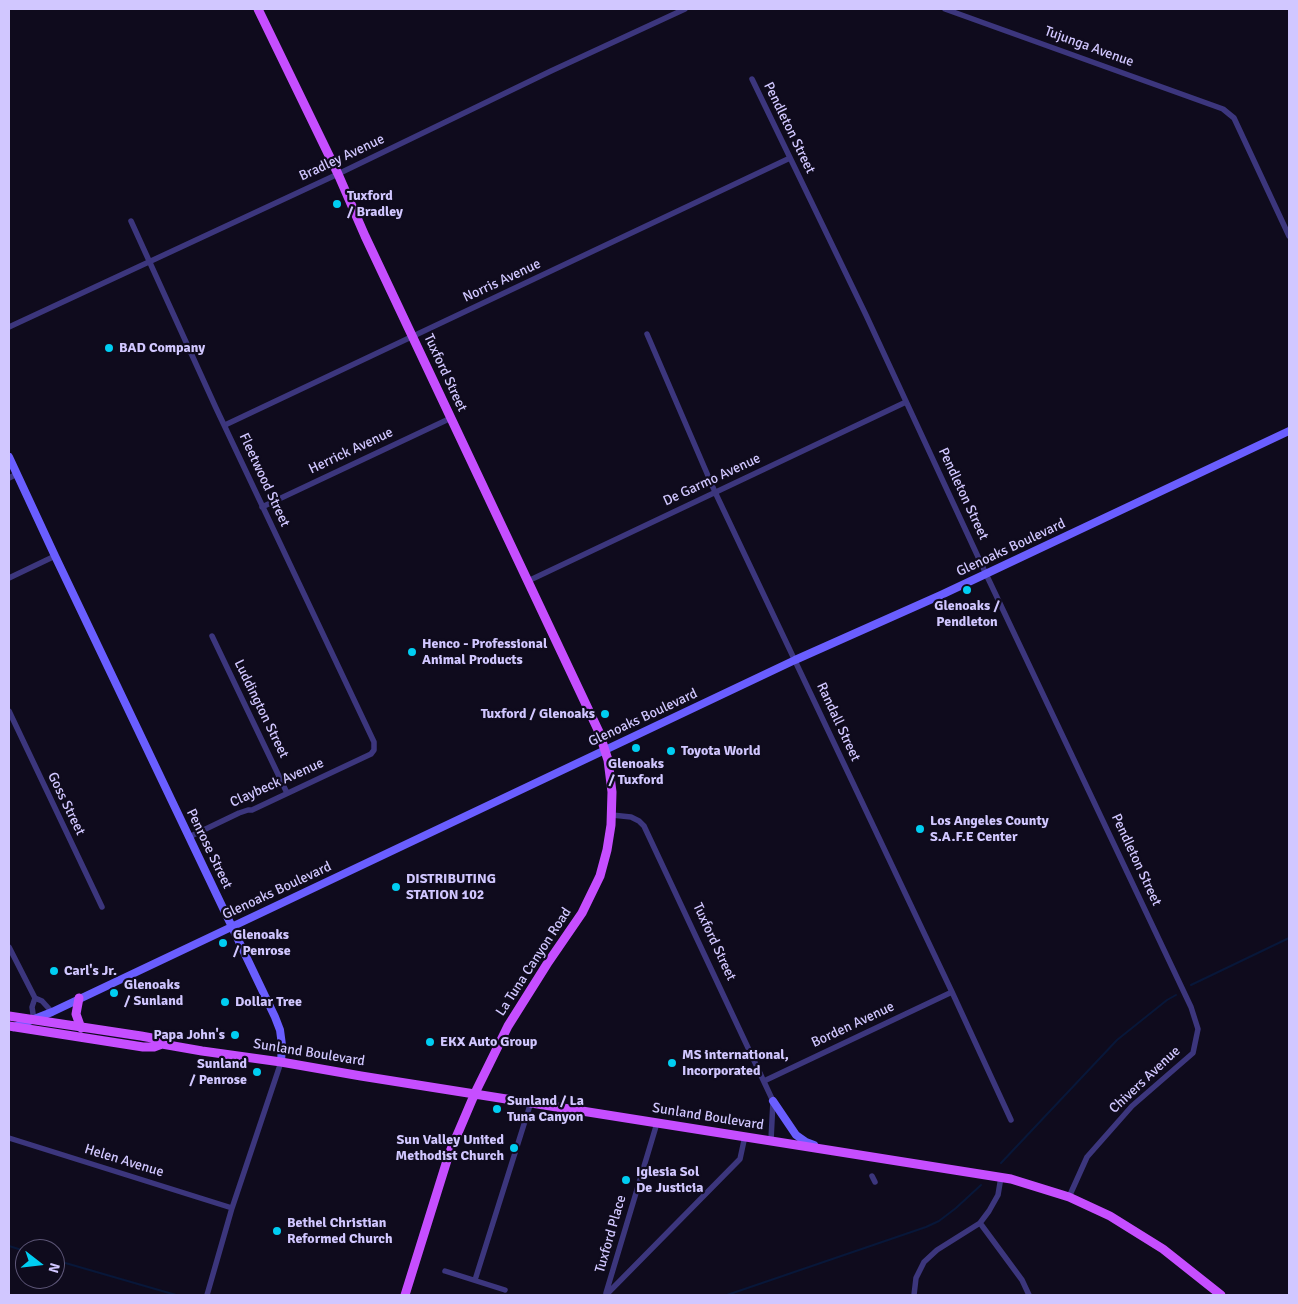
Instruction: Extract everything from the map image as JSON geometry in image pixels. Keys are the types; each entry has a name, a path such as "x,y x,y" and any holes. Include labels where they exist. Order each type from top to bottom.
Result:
{"main road":[{"name":"Tuxford Street","path":"258,9 338,174 358,221 589,711 605,750"},
{"name":"Glenoaks Boulevard","path":"11,1027 52,1012 795,660 986,574 1289,431"},
{"name":"Penrose Street","path":"9,457 278,1024 282,1045 281,1062"},
{"name":"La Tuna Canyon Road","path":"405,1295 451,1149 475,1093 508,1026 582,913 600,876 608,850 612,815 612,792 605,750"},
{"path":"79,998 76,1014 81,1028"},
{"name":"Sunland Boulevard","path":"9,1016 152,1038 162,1044 771,1140 1001,1177 1033,1184 1069,1197 1110,1216 1144,1236 1221,1295"},
{"name":"Sunland Boulevard","path":"11,1027 143,1047 154,1047 162,1044"},
{"name":"Tuxford Street","path":"773,1101 796,1135 806,1142 830,1150"}],"street":[{"name":"Bradley Avenue","path":"9,327 338,174 550,71 685,9"},
{"name":"Tujunga Avenue","path":"946,9 1223,109 1234,118 1289,236"},
{"name":"Pendleton Street","path":"752,79 1192,1007 1198,1029"},
{"name":"Norris Avenue","path":"225,425 790,158"},
{"name":"Fleetwood Street","path":"131,221 262,507 374,742 374,750"},
{"name":"Randall Street","path":"647,334 715,492 1011,1120"},
{"name":"De Garmo Avenue","path":"528,581 906,402"},
{"name":"Herrick Avenue","path":"262,507 451,418"},
{"path":"9,478 17,474"},
{"path":"9,578 55,556"},
{"name":"Luddington Street","path":"212,636 287,793"},
{"name":"Goss Street","path":"9,711 102,907"},
{"name":"Claybeck Avenue","path":"189,836 239,813 252,810 371,754 374,750"},
{"name":"Tuxford Street","path":"612,815 631,817 644,826 773,1101 771,1140"},
{"path":"9,946 35,998 42,1001 52,1012"},
{"name":"Borden Avenue","path":"764,1081 952,992"},
{"path":"34,1020 32,1007 35,998"},
{"name":"Chivers Avenue","path":"1069,1197 1087,1157 1132,1106 1193,1052 1198,1029"},
{"name":"Penrose Street","path":"207,1295 232,1208 281,1062"},
{"path":"475,1280 531,1102"},
{"name":"Tuxford Place","path":"606,1295 657,1123"},
{"path":"606,1295 740,1159 745,1136"},
{"name":"Helen Avenue","path":"9,1138 232,1208"},
{"path":"914,1295 916,1278 924,1262 937,1250 980,1223 998,1194 1001,1177"},
{"path":"980,1223 1022,1280 1029,1295"},
{"path":"445,1272 505,1290"}],"waterway":[{"path":"1191,985 1289,938"},
{"path":"1001,1163 1117,1040 1176,995"},
{"path":"727,1295 926,1227 939,1221 981,1185"},
{"path":"9,1246 15,1248"},
{"path":"65,1263 176,1295"}],"place":[{"name":"Tuxford / Bradley","path":"337,204"},
{"name":"BAD Company","path":"109,348"},
{"name":"Glenoaks / Pendleton","path":"967,590"},
{"name":"Henco - Professional Animal Products","path":"412,652"},
{"name":"Tuxford / Glenoaks","path":"605,714"},
{"name":"Glenoaks / Tuxford","path":"636,748"},
{"name":"Toyota World","path":"671,751"},
{"name":"Los Angeles County S.A.F.E Center","path":"920,829"},
{"name":"DISTRIBUTING STATION 102","path":"396,887"},
{"name":"Glenoaks / Penrose","path":"223,943"},
{"name":"Carl's Jr.","path":"54,971"},
{"name":"Glenoaks / Sunland","path":"114,993"},
{"name":"Dollar Tree","path":"225,1002"},
{"name":"Papa John's","path":"235,1035"},
{"name":"EKX Auto Group","path":"430,1042"},
{"name":"MS international, Incorporated","path":"672,1063"},
{"name":"Sunland / Penrose","path":"257,1072"},
{"name":"Sunland / La Tuna Canyon","path":"497,1109"},
{"name":"Sun Valley United Methodist Church","path":"514,1148"},
{"name":"Iglesia Sol De Justicia","path":"626,1180"},
{"name":"Bethel Christian Reformed Church","path":"277,1231"}]}
